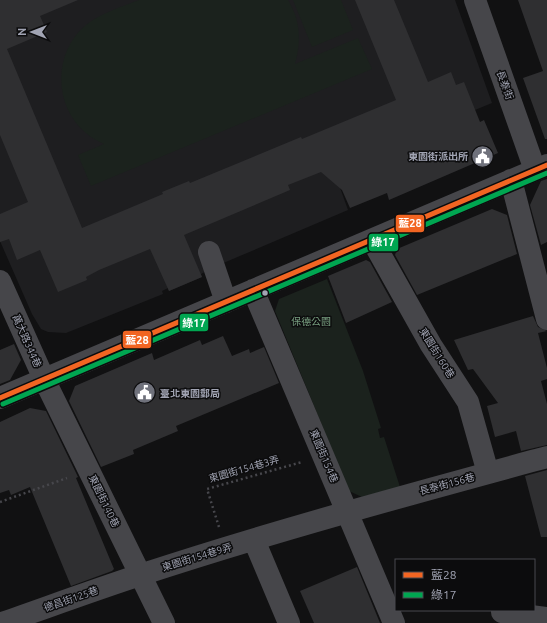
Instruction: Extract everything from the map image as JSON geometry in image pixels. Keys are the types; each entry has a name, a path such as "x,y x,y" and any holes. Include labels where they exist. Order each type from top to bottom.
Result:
{"street":[{"name":"長泰街","path":"475,0 541,167"},
{"path":"0,398 541,167"},
{"path":"511,180 547,319"},
{"name":"東園街160巷","path":"372,240 431,345 468,402 488,473"},
{"path":"209,252 226,302"},
{"name":"萬大路344巷","path":"0,281 44,379"},
{"name":"東園街154巷","path":"253,290 394,623"},
{"name":"東園街140巷","path":"44,379 164,623"},
{"name":"長泰街156巷","path":"348,512 547,457"},
{"name":"東園街154巷9弄","path":"140,575 348,512"},
{"path":"254,540 289,623"},
{"name":"德昌街125巷","path":"2,623 140,575"},
{"path":"502,612 547,618"}],"path":[{"name":"東園街154巷3弄","path":"226,549 207,489 324,456"},
{"path":"0,502 88,470"}],"shaded area":[{"path":"0,0 455,0 492,103 333,168 348,210 214,267 201,274 202,277 169,291 168,288 162,291 163,294 66,333 48,332 41,329 32,314 0,241"}],"green space":[{"path":"139,0 288,0 298,24 299,32 295,64 358,38 372,69 91,186 78,155 104,144 86,133 75,122 67,109 61,79 63,64 67,49 75,36 86,25 105,14"},
{"path":"293,0 341,0 353,30 312,47"},
{"name":"保德公園","path":"327,279 363,371 381,428 378,429 380,438 384,437 400,487 362,497 349,491 275,311 279,299"}],"building":[{"path":"0,0 78,0 40,16 47,32 7,49 82,228 163,194 162,192 189,181 190,183 301,137 302,139 396,100 355,0 394,0 428,82 451,72 456,85 464,82 480,122 484,120 498,153 389,200 387,193 350,208 342,190 321,172 288,185 290,190 184,235 202,277 169,291 150,249 99,270 86,277 87,280 58,292 40,250 17,260 9,239 0,242 0,214 28,202 0,135"},
{"path":"518,0 547,0 547,139 545,139 523,78 543,71"},
{"path":"547,179 547,242 541,245 530,205 541,181"},
{"path":"492,209 507,215 517,254 417,295 395,255 397,249"},
{"path":"366,260 370,262 392,302 346,323 328,276"},
{"path":"533,316 538,327 547,331 538,333 547,368 547,379 541,381 547,404 547,445 521,451 516,431 495,437 487,406 498,403 473,369 468,370 454,340"},
{"path":"223,336 232,356 249,349 250,353 264,347 279,383 176,426 178,431 133,450 134,454 101,467 69,401 75,386 152,353 154,360 200,340 202,345"},
{"path":"14,344 21,360 10,380 0,384 0,350"},
{"path":"30,408 46,411 78,477 76,478 114,569 71,586 30,487 11,495 9,490 0,493 0,422"},
{"path":"547,470 547,537 541,537 525,476"},
{"path":"357,567 380,623 314,623 300,591"}],"transit line":[{"name":"藍28","path":"0,398 547,165"},
{"name":"綠17","path":"3,404 547,173"}],"place":[{"name":"東園街派出所","path":"483,156"},
{"name":"臺北東園郵局","path":"145,393"}]}
